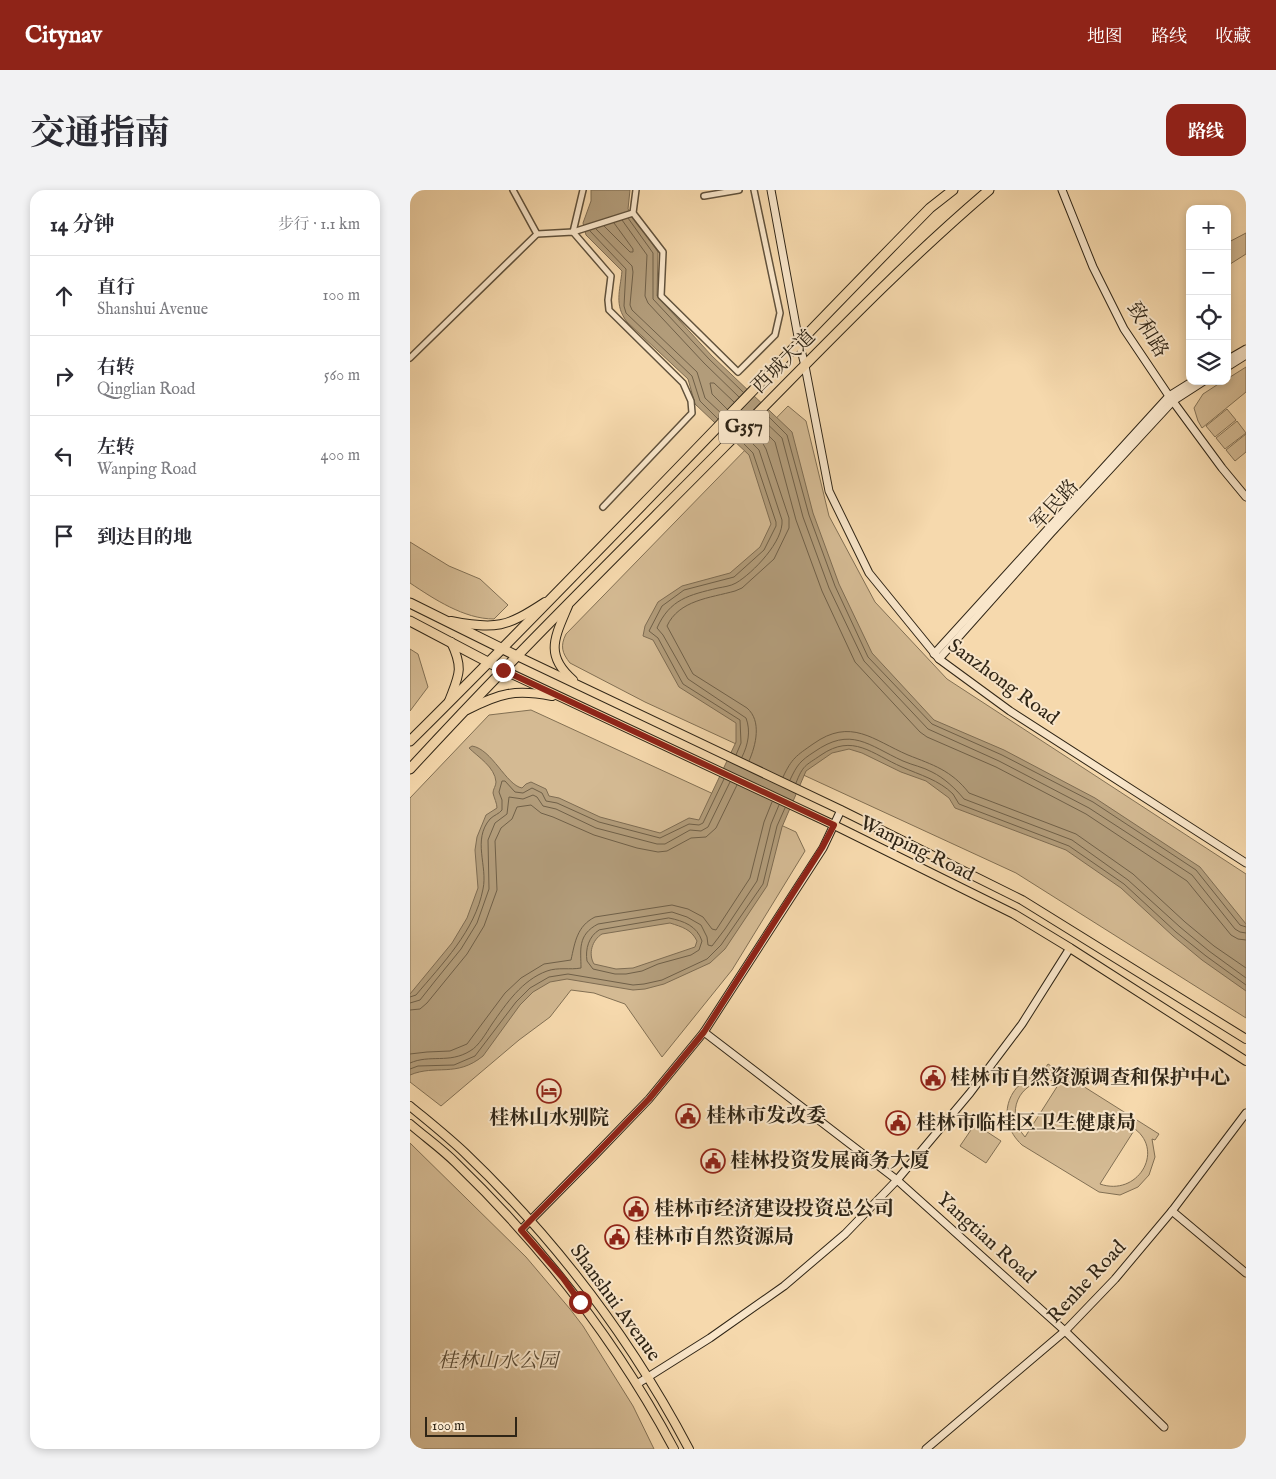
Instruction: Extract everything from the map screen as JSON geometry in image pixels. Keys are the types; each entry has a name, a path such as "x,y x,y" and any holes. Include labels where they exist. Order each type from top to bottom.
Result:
{"highway":[{"name":"西城大道","path":"410,741 503,649 930,208 953,190"},
{"name":"西城大道","path":"410,769 503,670 939,232 989,190"},
{"path":"410,603 517,656"},
{"path":"410,621 503,670"}],"main road":[{"path":"443,619 478,626 499,625 523,616 553,597"},
{"path":"569,604 554,639 553,650 564,672 581,686"},
{"path":"449,702 460,672 458,656 451,642"},
{"name":"Wanping Road","path":"517,656 841,810 1022,900 1246,1039"},
{"name":"Wanping Road","path":"503,670 834,825 1014,914 1246,1061"},
{"path":"463,712 484,701 516,692 535,693 565,699"},
{"name":"Shanshui Avenue","path":"410,1106 465,1153 530,1220 573,1270 649,1377 689,1449"},
{"name":"Shanshui Avenue","path":"410,1124 455,1162 521,1230 563,1278 637,1384 674,1449"}],"street":[{"path":"513,190 537,234"},
{"path":"573,232 583,190"},
{"path":"636,190 633,213 663,252 661,296 738,372 775,335 780,313 754,190"},
{"path":"704,196 739,190"},
{"name":"Sanzhong Road","path":"771,190 829,491 869,573 936,657 1010,711 1246,864"},
{"name":"致和路","path":"1062,190 1093,267 1124,329 1171,399 1246,497"},
{"path":"410,358 537,234 573,232 633,213"},
{"path":"573,232 611,276 608,300 609,310 683,383 693,408 692,413 604,507"},
{"path":"1231,358 1246,349"},
{"path":"1231,363 1246,354"},
{"name":"军民路","path":"936,657 1051,533 1171,399 1188,385"},
{"name":"军民路","path":"1171,399 1197,385"},
{"path":"521,1230 649,1099 704,1032 822,848 841,810"},
{"path":"637,1384 710,1338 784,1286 844,1234 897,1180 970,1093 1022,1024 1070,948"},
{"name":"Yangtian Road","path":"704,1032 897,1180 1065,1331 1164,1427"},
{"name":"Renhe Road","path":"926,1449 1065,1331 1115,1279 1172,1211 1246,1113"},
{"path":"1172,1211 1246,1273"}],"green space":[{"path":"1246,233 1246,254 1231,263 1231,250 1231,241"},
{"path":"1246,367 1246,392 1202,428 1194,408 1203,394 1217,385 1231,385 1231,376"},
{"path":"788,406 806,421 829,516 875,602 947,679 1246,874 1246,1018 1016,873 645,702 570,663 567,659 563,646 566,634"},
{"path":"1227,409 1236,420 1215,437 1206,426"},
{"path":"1237,421 1246,433 1225,449 1216,438"},
{"path":"1246,434 1246,452 1235,461 1226,450"},
{"path":"410,542 449,566 480,579 508,605 494,619 483,618 461,612 419,589 410,583"},
{"path":"410,649 418,654 428,687 410,711"},
{"path":"531,710 796,832 805,851 732,970 662,1057 625,1004 594,993 571,990 550,1017 519,1040 441,1106 410,1082 410,798 489,715"},
{"path":"1048,1064 1159,1134 1155,1140 1152,1139 1155,1157 1149,1175 1138,1187 1120,1195 1099,1192 1022,1145 1013,1134 1008,1123 1009,1101 1014,1091 1023,1082 1033,1076 1046,1072 1044,1070","holes":["1049,1080 1060,1082 1025,1137 1019,1128 1016,1118 1015,1109 1018,1100 1030,1086","1135,1129 1144,1138 1147,1149 1147,1160 1143,1170 1125,1184 1113,1186 1100,1184"]},
{"path":"975,1124 1001,1141 986,1163 960,1146"},
{"name":"桂林山水公园","path":"410,1143 526,1257 570,1309 583,1326 633,1406 654,1449 410,1449"}],"water":[{"path":"591,190 630,190 628,209 658,252 657,296 712,356 792,432 813,513 839,584 872,653 934,720 1004,750 1095,798 1200,867 1246,924 1246,991 1202,960 1121,888 1066,850 955,808 949,798 926,781 849,749 832,753 806,771 782,827 767,886 725,949 710,963 664,984 645,989 633,990 567,979 550,982 533,992 520,1005 483,1056 473,1063 455,1069 429,1070 410,1075 410,994 452,943 467,918 478,888 475,850 477,837 486,815 497,808 493,793 496,782 493,772 469,748 472,746 486,753 510,781 522,788 531,782 546,789 549,796 559,798 600,817 660,833 689,818 699,820 736,742 736,723 679,687 653,640 643,636 645,626 658,602 682,586 730,573 760,547 771,524 749,455 695,404 688,379 627,322 623,316 619,304 622,271 586,235 583,223 591,201","holes":["670,923 686,929 692,934 697,941 695,947 633,968 616,969 594,964 591,956 593,943 602,934"]}],"place":[{"name":"桂林市自然资源调查和保护中心","path":"933,1078"},
{"name":"桂林山水别院","path":"549,1091"},
{"name":"桂林市发改委","path":"688,1116"},
{"name":"桂林市临桂区卫生健康局","path":"898,1123"},
{"name":"桂林投资发展商务大厦","path":"713,1161"},
{"name":"桂林市经济建设投资总公司","path":"636,1209"},
{"name":"桂林市自然资源局","path":"617,1237"}],"route":[{"path":"503,670 834,825 822,848 704,1032 649,1099 521,1230 563,1278 580,1302"}]}
